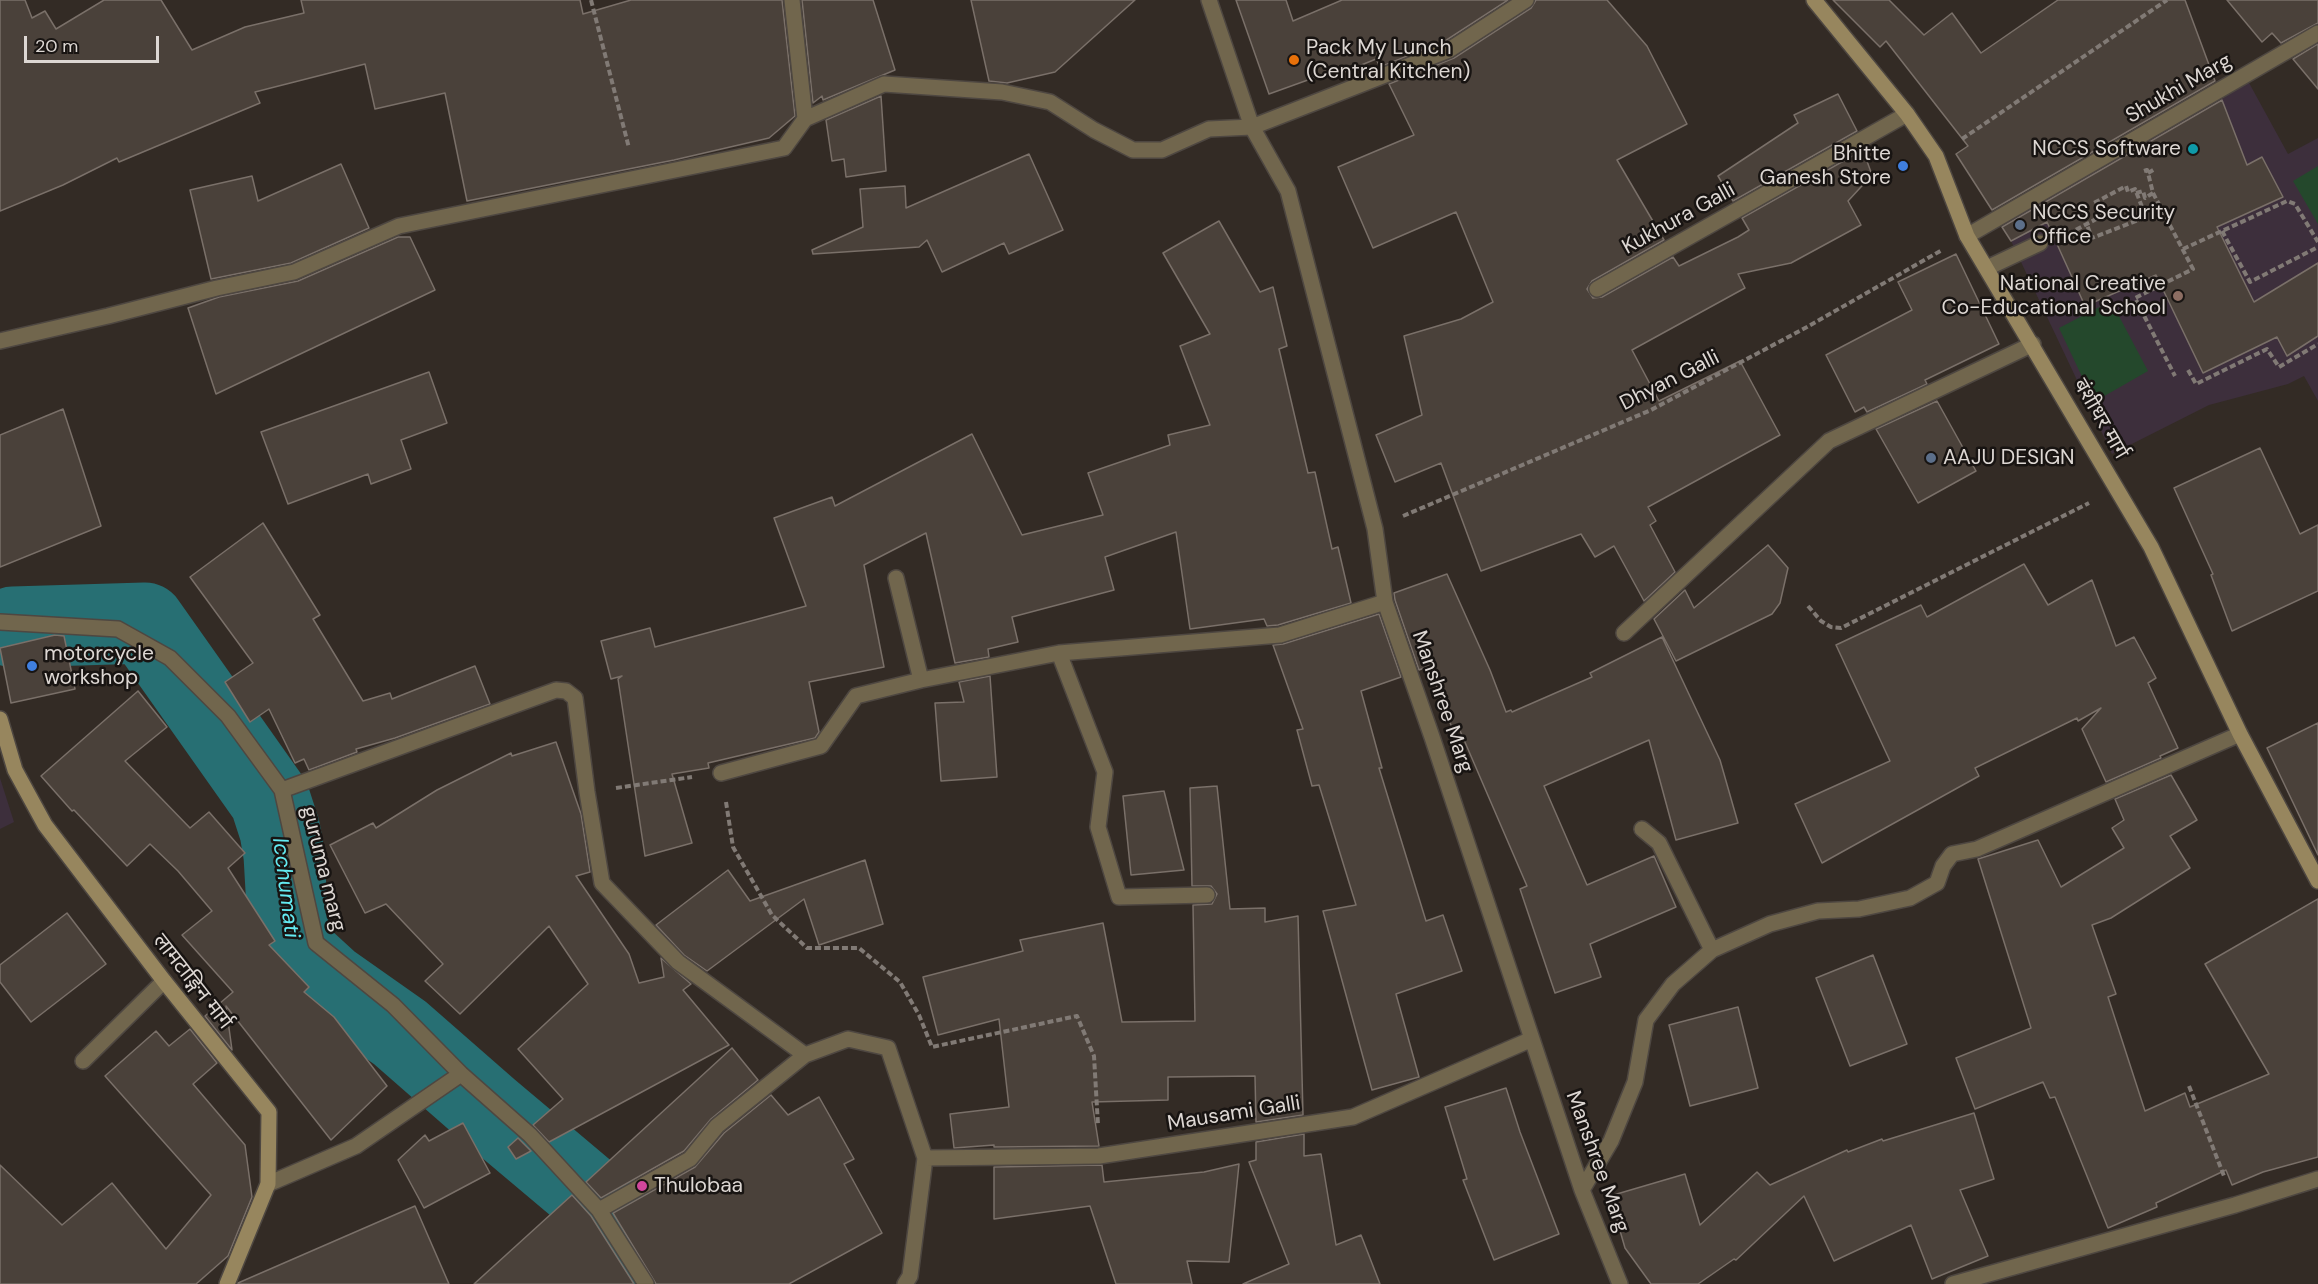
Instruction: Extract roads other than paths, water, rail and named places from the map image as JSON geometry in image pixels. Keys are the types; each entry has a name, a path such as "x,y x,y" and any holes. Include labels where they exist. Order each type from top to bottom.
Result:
{"main road":[{"name":"बंशीधर मार्ग","path":"1814,0 1907,114 1936,156 1967,236 2151,547 2241,734 2318,881"},
{"name":"लामटाङ्गिन मार्ग","path":"0,719 15,770 45,825 164,981 269,1112 268,1184 227,1284"}],"street":[{"path":"792,0 805,119"},
{"name":"Manshree Marg","path":"1209,0 1252,127 1288,191 1375,529 1385,602 1582,1190 1620,1284"},
{"path":"0,341 217,288 294,272 399,226 784,148 805,119 884,84 1002,92 1050,102 1094,130 1133,150 1162,150 1209,129 1252,127 1449,50 1526,0"},
{"name":"Shukhi Marg","path":"1967,236 2318,33"},
{"name":"Kukhura Galli","path":"1597,289 1907,114"},
{"path":"1987,268 2040,243"},
{"path":"1624,633 1829,441 2032,344"},
{"path":"896,578 921,680"},
{"path":"721,772 821,746 856,696 921,680 1059,653 1280,635 1385,602"},
{"name":"guruma marg","path":"0,622 118,628 170,658 228,716 282,790 316,943 393,1005 462,1074 530,1135 599,1210 646,1284"},
{"path":"1059,653 1105,772 1098,827 1119,897 1207,895"},
{"path":"282,790 556,690 566,691 575,698 602,883 678,962 805,1056"},
{"path":"1582,1190 1611,1141 1635,1082 1646,1020 1673,984 1713,950 1770,924 1818,911 1859,909 1910,898 1937,883 1942,866 1952,854 1977,849 2241,734"},
{"path":"1642,829 1659,843 1713,950"},
{"path":"82,1061 164,981"},
{"path":"599,1210 690,1159 717,1126 805,1056 848,1039 888,1048 925,1158 910,1276 905,1284"},
{"name":"Mausami Galli","path":"925,1158 1099,1156 1353,1117 1533,1039"},
{"path":"268,1184 356,1146 462,1074"},
{"path":"1953,1284 2235,1205 2318,1179"}],"waterway":[{"name":"Icchumati","path":"13,627 145,623 270,800 280,831 284,855 288,925 293,950 329,983 400,1033 614,1216 657,1284"}],"place":[{"name":"Pack My Lunch (Central Kitchen)","path":"1294,60"},
{"name":"NCCS Software","path":"2193,149"},
{"name":"Bhitte Ganesh Store","path":"1903,166"},
{"name":"NCCS Security Office","path":"2020,225"},
{"name":"National Creative Co-Educational School","path":"2178,296"},
{"name":"AAJU DESIGN","path":"1931,458"},
{"name":"motorcycle workshop","path":"32,666"},
{"name":"Thulobaa","path":"642,1186"}]}
